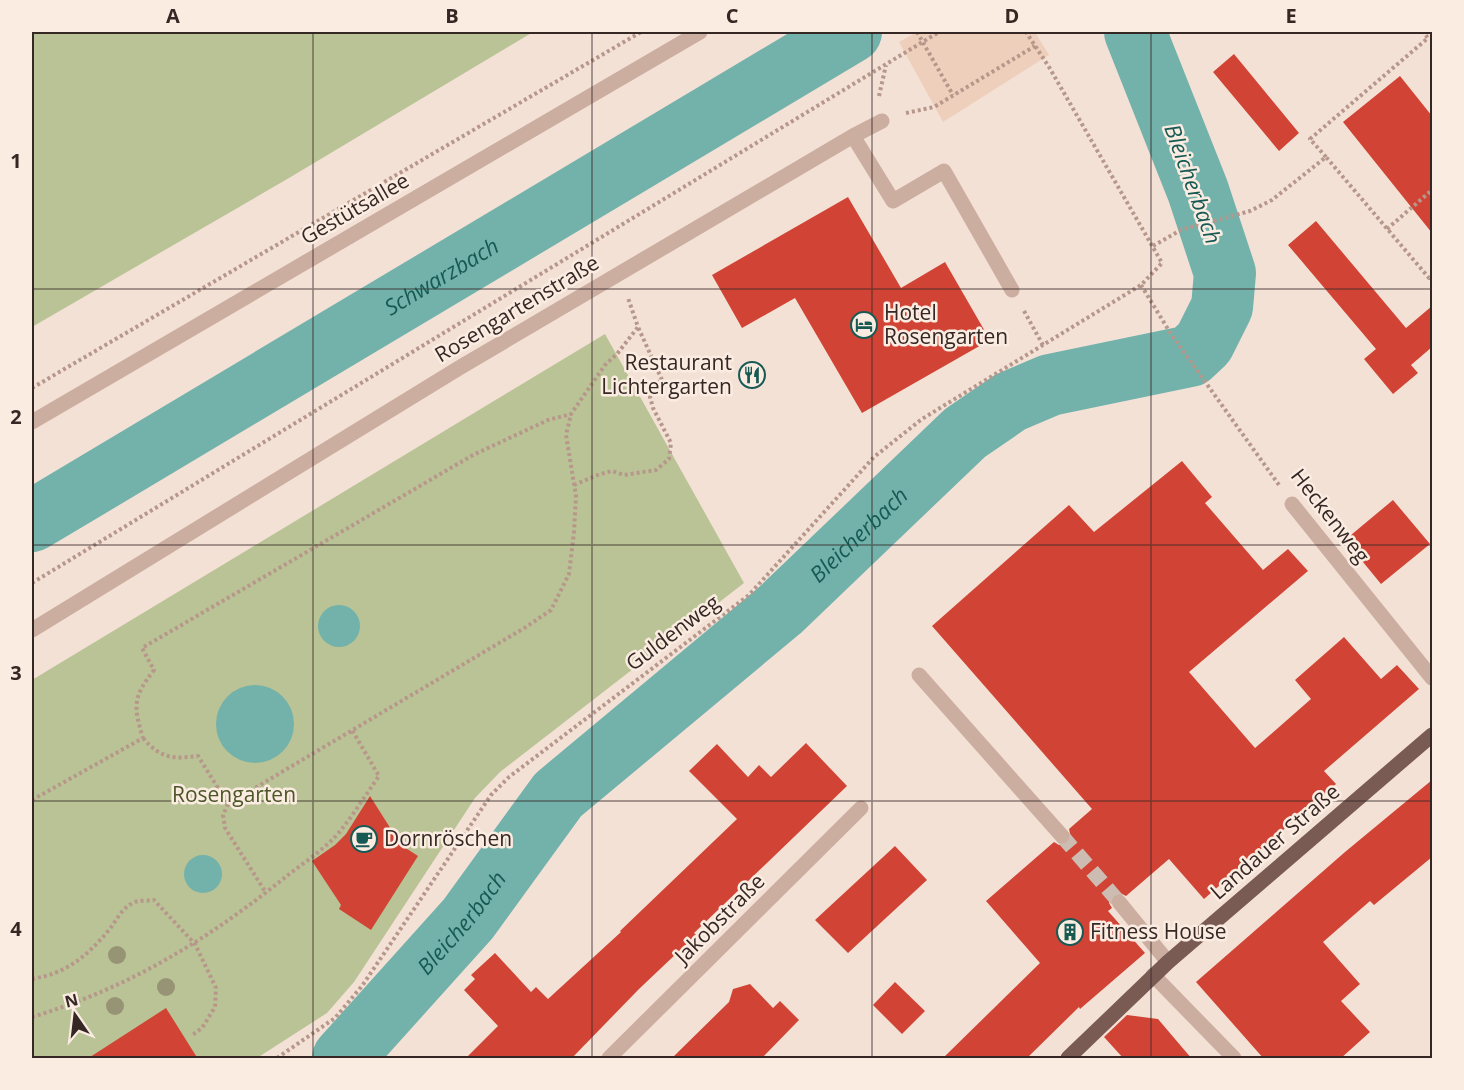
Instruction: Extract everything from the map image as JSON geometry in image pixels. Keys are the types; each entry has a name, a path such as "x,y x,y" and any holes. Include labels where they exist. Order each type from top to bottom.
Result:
{"main road":[{"name":"Landauer Straße","path":"1068,1059 1153,975 1432,735"}],"street":[{"name":"Gestütsallee","path":"32,422 700,32"},
{"name":"Rosengartenstraße","path":"32,630 459,368 882,121"},
{"path":"853,136 893,201 944,171 1011,290"},
{"name":"Heckenweg","path":"1292,504 1432,678"},
{"path":"919,675 1062,836"},
{"name":"Jakobstraße","path":"609,1059 861,808"},
{"path":"1119,902 1168,962"},
{"path":"1153,975 1234,1059"}],"path":[{"path":"32,388 641,32"},
{"path":"917,32 953,95"},
{"path":"32,583 939,32"},
{"path":"1026,32 1049,67 1153,246 1181,230 1250,211 1272,200 1326,157"},
{"path":"1423,32 1428,38 1310,139 1428,278 1432,277"},
{"path":"1428,39 1432,44"},
{"path":"882,121 934,106 1035,46"},
{"path":"1387,229 1432,190"},
{"name":"Guldenweg","path":"276,1059 335,1018 355,994 491,795 509,777 748,595 874,457 922,419 1141,285 1162,263 1153,246"},
{"path":"574,485 612,471 624,475 656,470 669,459 671,442 653,408 650,397 653,386 662,381 638,327 620,273"},
{"name":"Heckenweg","path":"1141,285 1172,334 1292,504"},
{"path":"1011,290 1044,346"},
{"path":"266,893 225,828 223,815 228,804 551,610 569,573 574,532 576,496 566,435 571,414 605,365 617,354 638,327"},
{"path":"228,804 198,756 176,759 153,750 143,738 135,713 140,689 154,670 142,648 473,455 548,420 571,414"},
{"path":"32,1017 69,1006 144,973 195,944 266,893 334,839 379,776 352,730"},
{"path":"32,800 143,738"},
{"path":"32,979 58,974 76,963 110,929 122,911 135,902 154,900 195,944 216,988 215,1007 202,1028 191,1036"}],"green space":[{"path":"32,32 533,32 289,178 32,327"},
{"name":"Rosengarten","path":"605,334 744,583 500,772 475,798 354,982 327,1013 257,1058 32,1058 32,680"}],"shaded area":[{"path":"917,32 1035,32 1049,55 943,122 899,42"}],"water":[{"path":"339,605 347,606 354,611 359,618 359,634 354,641 347,646 339,647 331,646 324,641 319,634 318,626 319,618 324,611 331,606"},
{"path":"255,685 270,688 282,697 291,709 294,724 291,739 282,751 270,760 255,763 240,760 228,751 219,739 216,724 219,709 228,697 240,688"},
{"path":"203,855 216,861 222,874 216,887 203,893 190,887 184,874 190,861"}],"building":[{"path":"1234,54 1299,133 1279,151 1213,72"},
{"path":"1400,76 1432,116 1432,233 1343,122"},
{"path":"848,197 901,288 945,262 990,340 862,413 795,298 742,328 712,275"},
{"path":"1316,221 1406,328 1432,306 1432,347 1411,365 1418,373 1393,394 1364,359 1376,349 1288,245"},
{"path":"1182,461 1212,497 1205,503 1263,570 1288,549 1308,571 1189,672 1255,748 1311,699 1295,680 1344,637 1381,679 1397,665 1419,689 1324,771 1336,784 1204,899 1169,859 1126,896 1118,892 1112,895 1109,903 1112,908 1108,911 1145,953 1080,1009 1079,1007 1026,1059 942,1059 1040,963 986,901 1054,842 1059,845 1068,844 1071,838 1069,829 1092,809 932,626 1069,505 1094,532"},
{"path":"1393,500 1430,544 1381,584 1345,540"},
{"path":"806,743 847,786 694,933 696,935 639,989 571,1059 465,1059 498,1026 464,990 475,979 471,975 495,953 531,992 536,987 548,999 621,932 737,819 689,771 717,744 748,777 759,765 771,777"},
{"path":"1432,780 1432,857 1374,905 1370,901 1323,942 1360,984 1341,1001 1370,1032 1340,1059 1264,1059 1196,982 1345,852"},
{"path":"370,796 401,845 418,856 371,930 339,909 341,905 312,861 346,834"},
{"path":"895,846 927,880 848,953 815,920"},
{"path":"895,982 925,1011 902,1034 873,1005"},
{"path":"750,984 773,1008 780,1001 799,1020 761,1059 671,1059 729,1002 733,989"},
{"path":"166,1008 198,1059 87,1059"},
{"path":"1127,1015 1158,1019 1192,1059 1124,1059 1104,1037"}],"waterway":[{"name":"Schwarzbach","path":"32,521 851,32"},
{"name":"Bleicherbach","path":"343,1058 468,919 558,795 780,610 965,433 1010,402 1050,385 1190,356 1204,343 1222,307 1225,273 1198,191 1135,32"}],"tunnel":[{"path":"1062,836 1119,902"}],"place":[{"name":"Hotel Rosengarten","path":"864,325"},
{"name":"Restaurant Lichtergarten","path":"752,375"},
{"name":"Dornröschen","path":"364,839"},
{"name":"Fitness House","path":"1070,932"}]}
